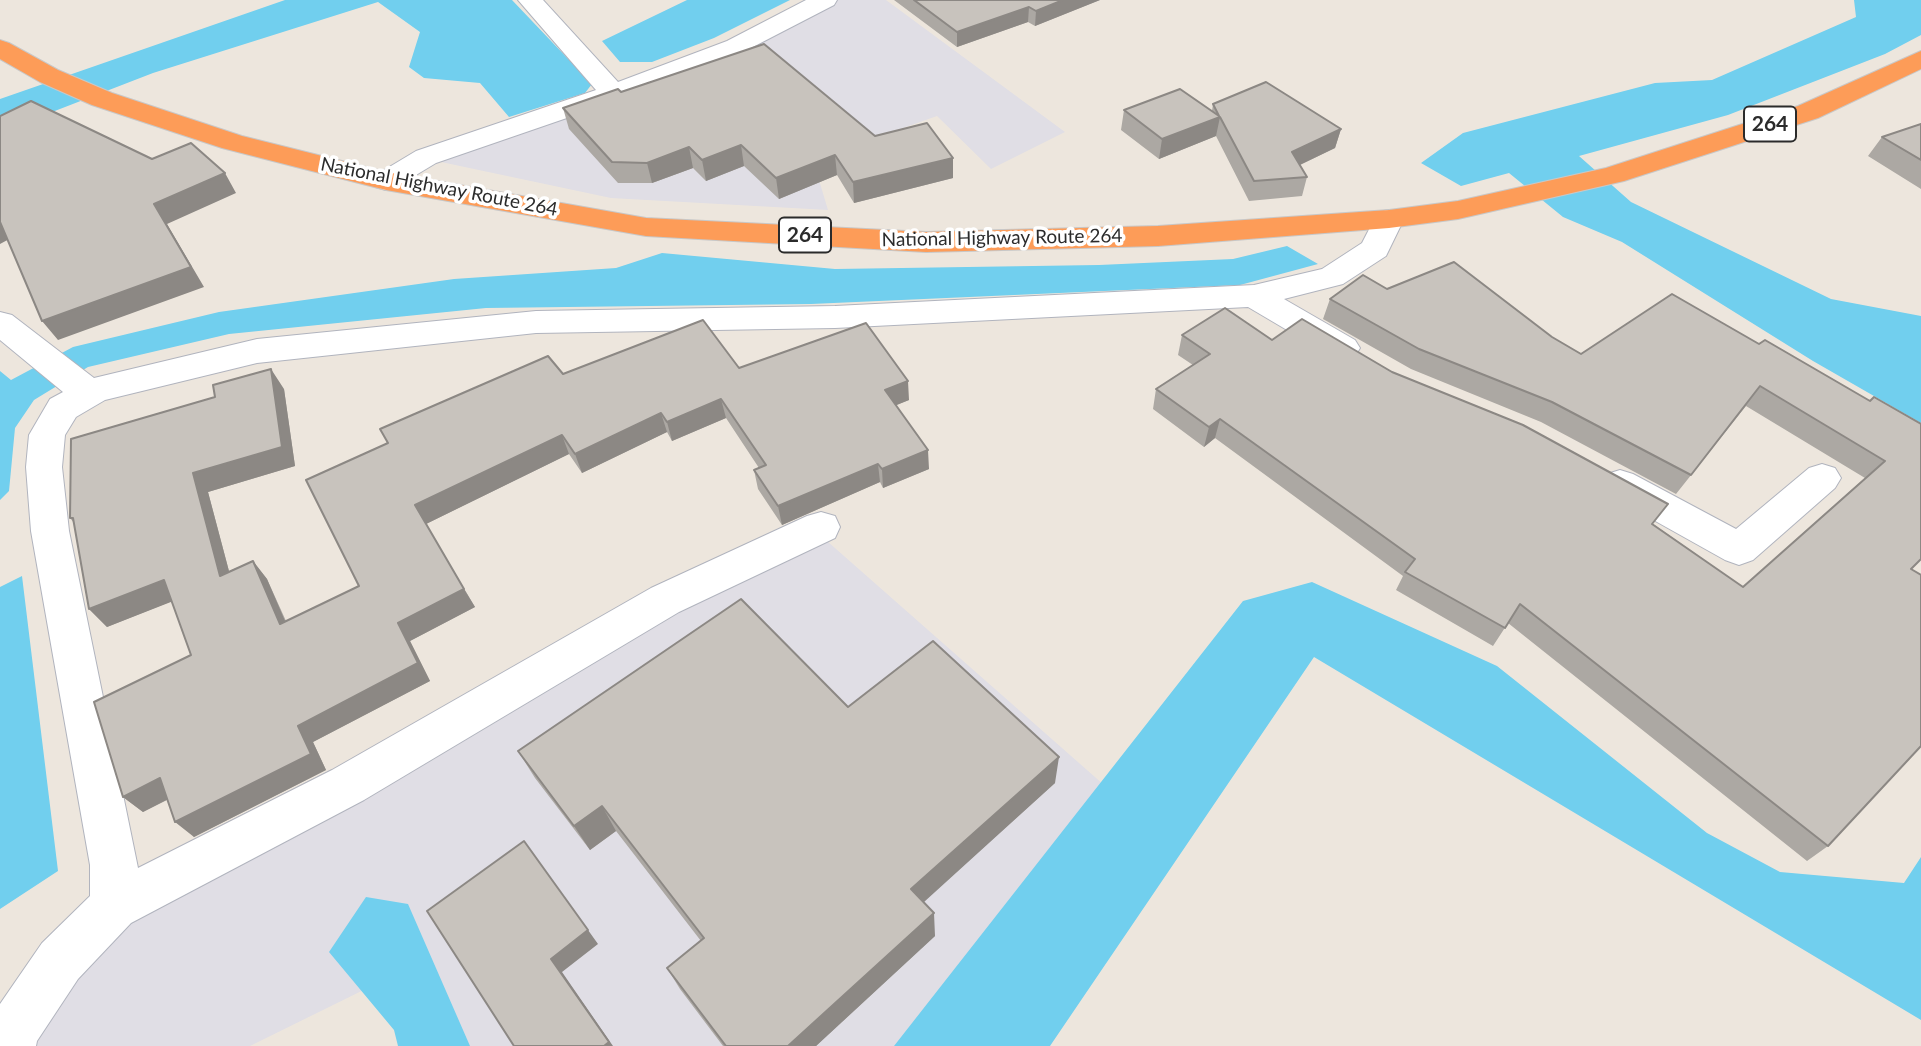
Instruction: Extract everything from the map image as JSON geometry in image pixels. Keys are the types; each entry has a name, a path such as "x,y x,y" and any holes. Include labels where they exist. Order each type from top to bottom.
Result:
{"highway":[{"name":"National Highway Route 264","path":"0,48 49,76 102,99 232,142 386,181 646,227 926,242 1158,236 1389,219 1458,210 1614,175 1808,112 1921,59"}],"street":[{"path":"530,0 613,93"},
{"path":"386,181 426,157 613,93 736,46 825,0"},
{"path":"114,906 114,865 50,531 44,467 47,435 63,408 85,387 257,351 536,323 835,317 1254,296 1332,276 1375,249 1389,219"},
{"path":"1254,296 1374,366"},
{"path":"0,323 40,356 85,387"},
{"path":"1586,465 1739,549 1822,478"},
{"path":"10,1046 12,1032 60,961 114,906 348,785 665,600 821,527"}],"shaded area":[{"path":"809,0 886,0 1065,132 991,169 937,116 813,160 828,210 611,198 408,155 688,61"},
{"path":"827,541 1129,807 953,1046 428,1046 398,973 250,1046 26,1046 131,909 697,598"}],"water":[{"path":"285,0 512,0 592,84 585,93 509,117 480,83 424,78 409,67 420,32 378,2 153,73 47,114 0,127 0,99"},
{"path":"687,0 790,0 714,38 652,62 620,62 602,41"},
{"path":"1854,0 1921,0 1921,35 1885,54 1728,115 1579,156 1631,202 1831,299 1921,316 1921,423 1813,361 1622,242 1563,217 1509,173 1461,186 1421,163 1463,133 1655,83 1712,80 1856,17"},
{"path":"1287,246 1318,264 1240,285 811,304 486,308 229,334 88,367 34,400 15,428 9,491 0,500 0,371 11,380 73,347 219,312 454,279 616,268 662,253 835,269 1099,265 1233,259"},
{"path":"22,576 58,871 0,909 0,587"},
{"path":"1312,582 1497,666 1707,833 1780,872 1904,883 1921,857 1921,1020 1314,657 1050,1046 894,1046 1243,601"},
{"path":"366,897 408,904 470,1046 398,1046 394,1030 329,952"}],"building":[{"path":"914,0 1063,0 1036,11 1029,7 957,32"},
{"path":"764,44 875,136 927,123 953,158 853,182 835,155 776,178 741,145 702,160 689,147 647,163 612,162 563,108 618,89 621,92"},
{"path":"1266,82 1341,129 1292,152 1307,177 1254,181 1220,117 1162,139 1124,110 1180,89 1219,116 1213,104"},
{"path":"31,101 152,159 191,143 225,173 154,204 191,267 42,321 0,222 0,116"},
{"path":"1921,124 1921,160 1882,137"},
{"path":"1454,262 1552,337 1581,354 1672,294 1759,344 1765,340 1870,401 1874,397 1921,424 1921,559 1911,569 1921,575 1921,746 1828,846 1520,604 1505,628 1405,572 1415,559 1220,419 1209,427 1156,389 1210,354 1182,335 1225,308 1272,340 1302,319 1392,372 1523,425 1668,504 1652,524 1743,587 1885,461 1760,386 1691,475 1552,402 1419,349 1330,299 1363,275 1387,289"},
{"path":"703,320 739,368 866,323 908,381 885,390 928,450 882,469 878,464 778,506 754,470 766,465 721,399 667,422 661,413 575,454 562,435 415,505 464,589 398,623 418,663 298,726 311,754 175,822 160,778 123,797 94,702 191,655 164,580 89,609 73,518 70,518 71,439 215,397 213,385 271,369 282,447 193,473 220,576 253,561 280,624 359,586 306,480 388,443 380,429 548,356 563,374"},
{"path":"741,599 848,707 933,641 1059,757 911,889 934,913 788,1046 726,1046 667,968 704,938 602,806 574,826 518,751"},
{"path":"524,841 588,930 551,959 609,1042 604,1046 514,1046 427,911"}]}
